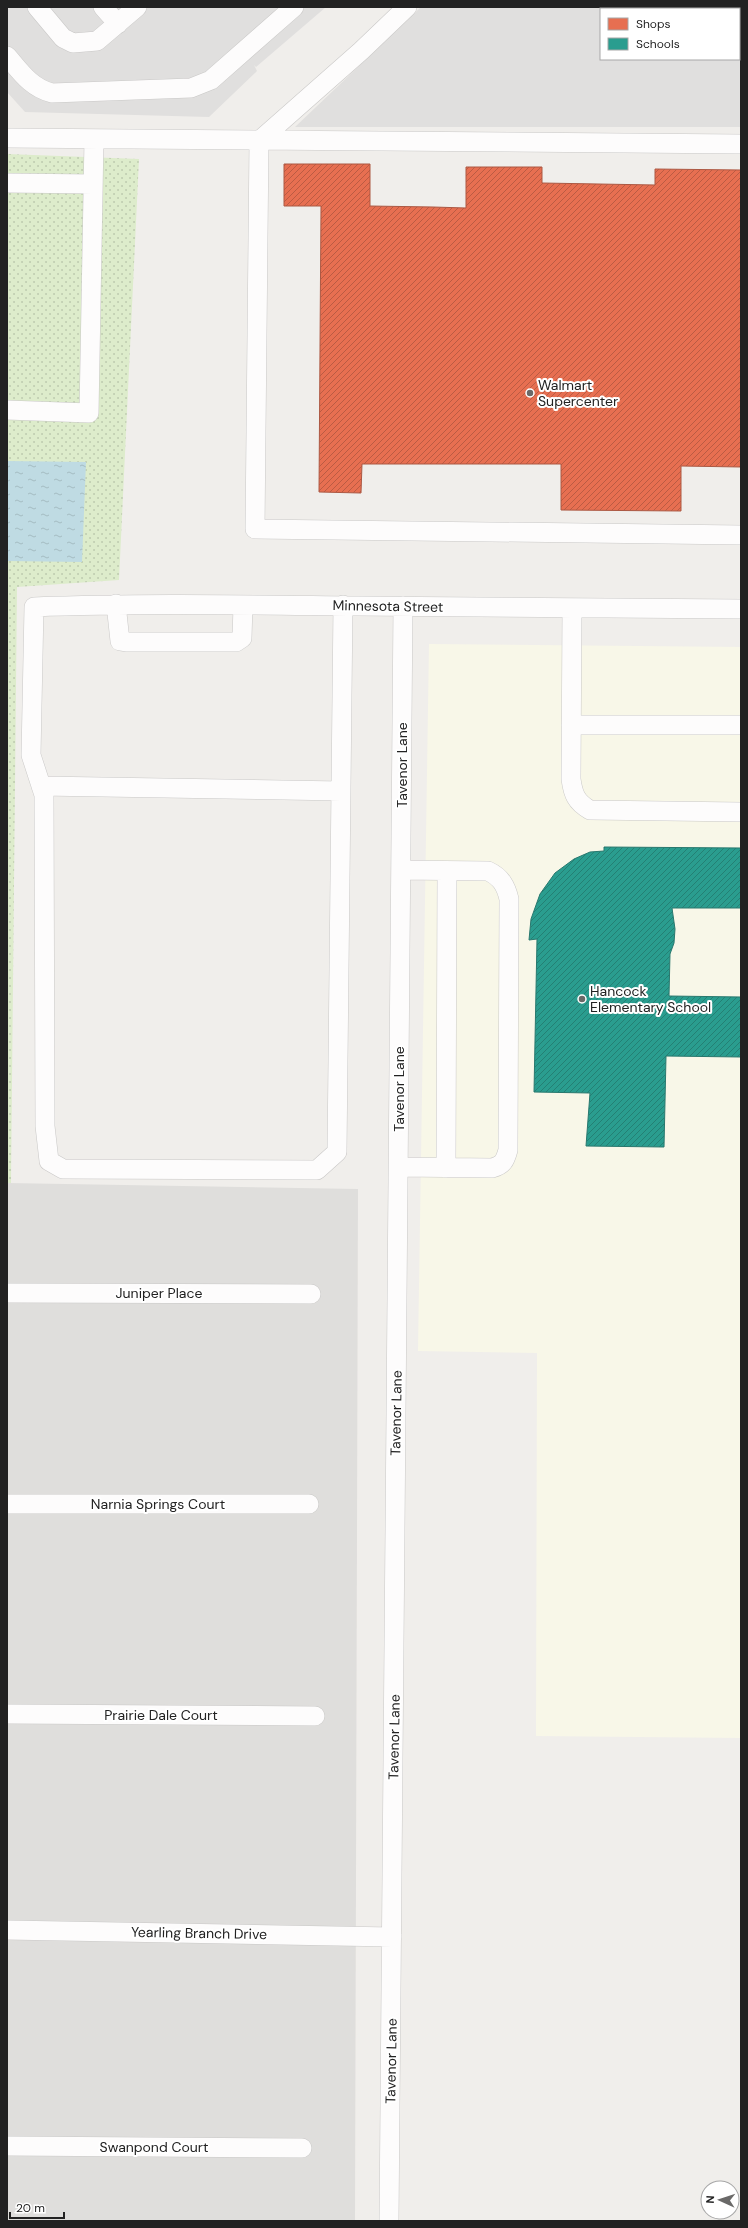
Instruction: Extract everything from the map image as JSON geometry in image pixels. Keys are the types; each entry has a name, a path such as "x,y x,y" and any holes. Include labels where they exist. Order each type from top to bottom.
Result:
{"street":[{"path":"37,7 63,38 73,43 97,41 137,7"},
{"path":"103,7 118,24"},
{"path":"7,56 30,82 43,91 191,88 211,80 294,7"},
{"path":"407,7 361,51 259,141 255,529 741,535"},
{"path":"7,138 741,144"},
{"path":"7,410 89,413 94,139"},
{"path":"7,183 93,184"},
{"path":"116,604 120,641 126,642 236,642 242,638 244,605"},
{"name":"Minnesota Street","path":"41,786 31,756 34,607 116,604 741,609"},
{"path":"341,791 41,786 44,795 45,1126 49,1160 63,1169 317,1170 337,1152 341,791 343,605"},
{"name":"Tavenor Lane","path":"389,2221 403,606"},
{"path":"572,608 571,779 573,793 580,805 590,810 741,812"},
{"path":"571,725 741,725"},
{"path":"399,1167 492,1168 500,1166 505,1161 508,1150 509,899 506,889 497,875 488,871 401,870"},
{"path":"446,1168 447,871"},
{"name":"Juniper Place","path":"7,1292 310,1294"},
{"name":"Narnia Springs Court","path":"7,1504 309,1504"},
{"name":"Prairie Dale Court","path":"7,1714 315,1716"},
{"name":"Yearling Branch Drive","path":"7,1930 392,1937"},
{"name":"Swanpond Court","path":"7,2146 302,2148"}],"shaded area":[{"path":"7,7 326,7 256,67 254,65 257,71 209,117 25,112 7,92"},
{"path":"421,7 741,7 741,127 295,127"},
{"name":"Hancock Elementary School","path":"429,644 741,647 741,1738 536,1736 537,1353 418,1351"},
{"path":"7,1183 358,1189 355,2221 7,2221"}],"green space":[{"path":"7,154 139,159 119,580 17,587 11,1183 7,1183"}],"water":[{"path":"7,461 86,462 82,562 7,561"}],"building: Shops":[{"name":"Walmart Supercenter","path":"284,164 370,164 370,206 466,208 466,167 542,167 542,183 655,185 655,169 741,170 741,467 681,466 681,511 561,510 561,464 362,464 361,493 319,492 321,206 284,206"}],"building: Schools":[{"path":"604,847 741,848 741,908 672,908 675,929 674,943 670,954 669,996 741,997 741,1057 666,1056 664,1147 586,1146 590,1093 534,1092 537,939 529,940 531,919 540,894 555,873 574,859 590,852 604,851"}],"place":[{"name":"Walmart Supercenter","path":"530,393"},
{"name":"Hancock Elementary School","path":"582,999"}]}
